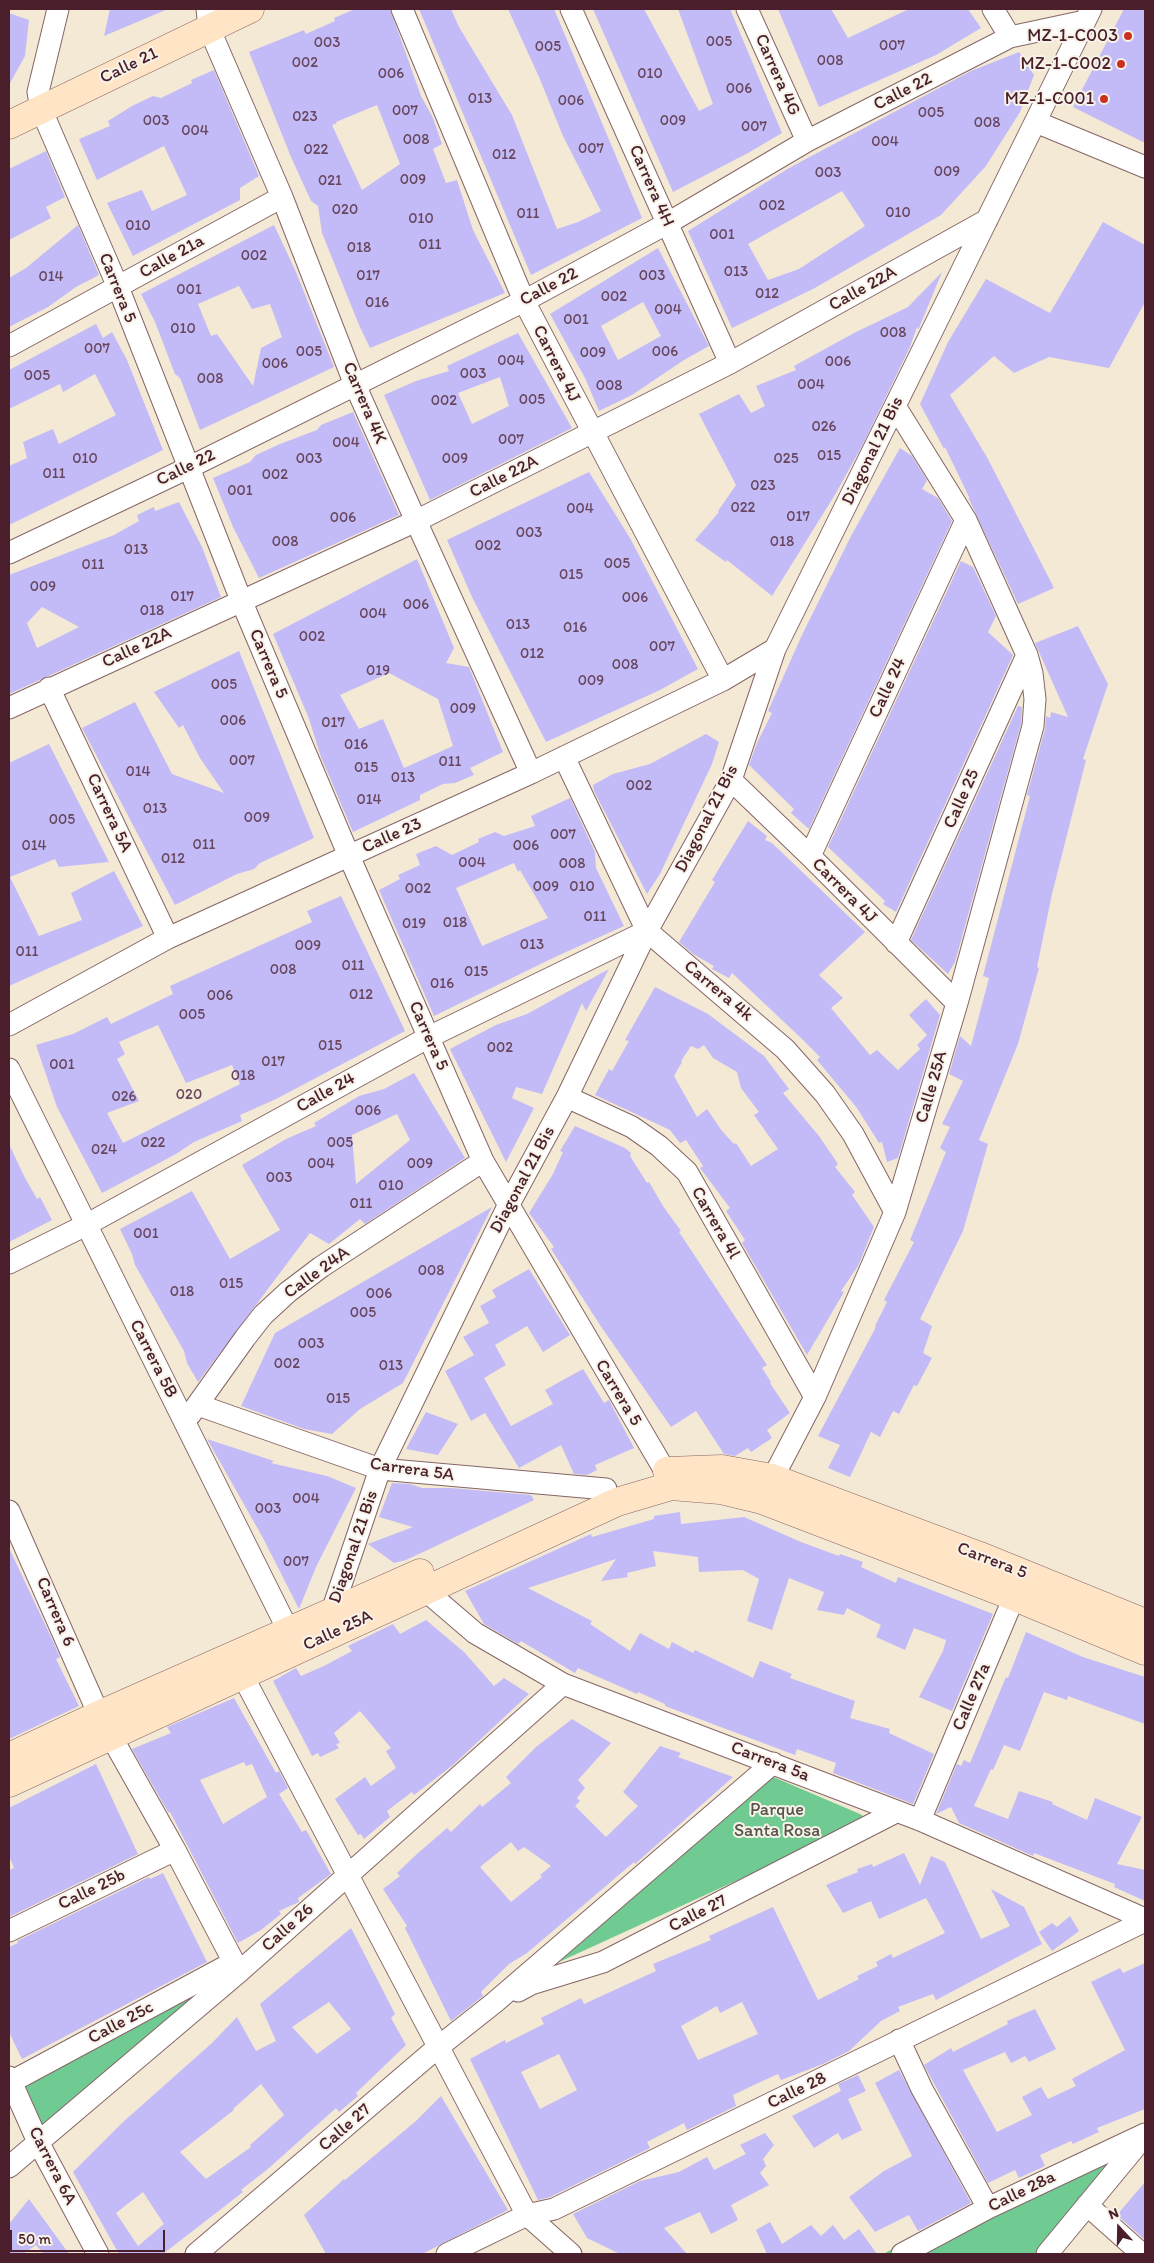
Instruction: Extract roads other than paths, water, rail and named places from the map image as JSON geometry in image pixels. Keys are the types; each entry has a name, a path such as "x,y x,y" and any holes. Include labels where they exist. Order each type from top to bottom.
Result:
{"street":[{"path":"39,100 58,9"},
{"name":"Calle 21","path":"9,125 39,100 208,15 250,9"},
{"name":"Carrera 4J","path":"402,9 524,301 723,680"},
{"name":"Carrera 4H","path":"572,9 730,363"},
{"name":"Carrera 4G","path":"747,9 807,141"},
{"path":"993,9 1010,37"},
{"name":"Carrera 4K","path":"208,15 356,385 531,773"},
{"name":"Calle 22","path":"9,553 188,468 524,301 668,223 807,141 1010,37 1088,15"},
{"name":"Diagonal 21 Bis","path":"337,1620 380,1469 508,1206 567,1097 647,931 731,780 775,650 1088,15"},
{"name":"Calle 21","path":"9,106 39,100"},
{"name":"Carrera 5","path":"39,100 118,287 241,600 349,856 483,1162 668,1479 720,1490 767,1489 1020,1585 1145,1623"},
{"path":"1036,122 1145,167"},
{"name":"Calle 21a","path":"9,346 282,197"},
{"name":"Calle 22A","path":"9,708 416,521 730,363 987,220"},
{"name":"Calle 25A","path":"767,1489 815,1398 895,1212 956,1003 1033,726 1034,690 1027,655 966,520 895,406"},
{"name":"Calle 24","path":"810,856 966,520"},
{"name":"Calle 23","path":"9,1025 168,938 531,773 723,680 775,650"},
{"name":"Calle 25","path":"896,943 1027,655"},
{"name":"Carrera 5A","path":"50,688 168,938"},
{"name":"Carrera 4k","path":"564,757 647,931 778,1043 820,1088 854,1134 895,1212"},
{"name":"Carrera 4J","path":"731,780 810,856 956,1003"},
{"name":"Calle 24","path":"9,1263 86,1225 429,1037 647,931"},
{"name":"Carrera 5B","path":"9,1069 86,1225 192,1413 293,1640"},
{"name":"Carrera 4l","path":"567,1097 632,1127 660,1146 687,1172 815,1398"},
{"name":"Calle 24A","path":"192,1413 263,1315 288,1292 320,1267 483,1162"},
{"name":"Carrera 5A","path":"192,1413 380,1469 606,1489"},
{"name":"Calle 25A","path":"420,1583 606,1489 636,1478 668,1479"},
{"name":"Calle 25A","path":"9,1757 104,1725 420,1583 618,1502 668,1479"},
{"name":"Carrera 6","path":"9,1510 15,1537 104,1725 175,1850 236,1967"},
{"name":"Carrera 5a","path":"420,1583 475,1633 563,1684 920,1820 1145,1920"},
{"name":"Carrera 5","path":"1020,1585 1145,1651"},
{"name":"Calle 27a","path":"920,1820 1020,1585"},
{"path":"237,1665 437,2048 527,2215 571,2254"},
{"name":"Calle 26","path":"9,2167 236,1967 346,1875 563,1684"},
{"name":"Calle 25A","path":"9,1782 104,1725"},
{"name":"Calle 27","path":"196,2254 437,2048 494,2003 773,1763"},
{"name":"Calle 27","path":"494,2003 531,1984 603,1962 896,1812"},
{"name":"Calle 25b","path":"9,1931 175,1850"},
{"name":"Calle 28","path":"447,2254 527,2215 554,2209 1145,1920"},
{"name":"Calle 25c","path":"10,2080 236,1967"},
{"path":"899,2040 922,2089 988,2208"},
{"name":"Carrera 6A","path":"10,2080 38,2142 98,2254"},
{"path":"1047,2254 1145,2135"},
{"name":"Calle 28a","path":"902,2254 988,2208 1145,2135"},
{"path":"1086,2205 1142,2254"}],"place":[{"name":"MZ-1-C003","path":"1128,36"},
{"name":"MZ-1-C002","path":"1121,64"},
{"name":"MZ-1-C001","path":"1104,99"}],"park label":[{"name":"Parque Santa Rosa","path":"777,1820"}]}
